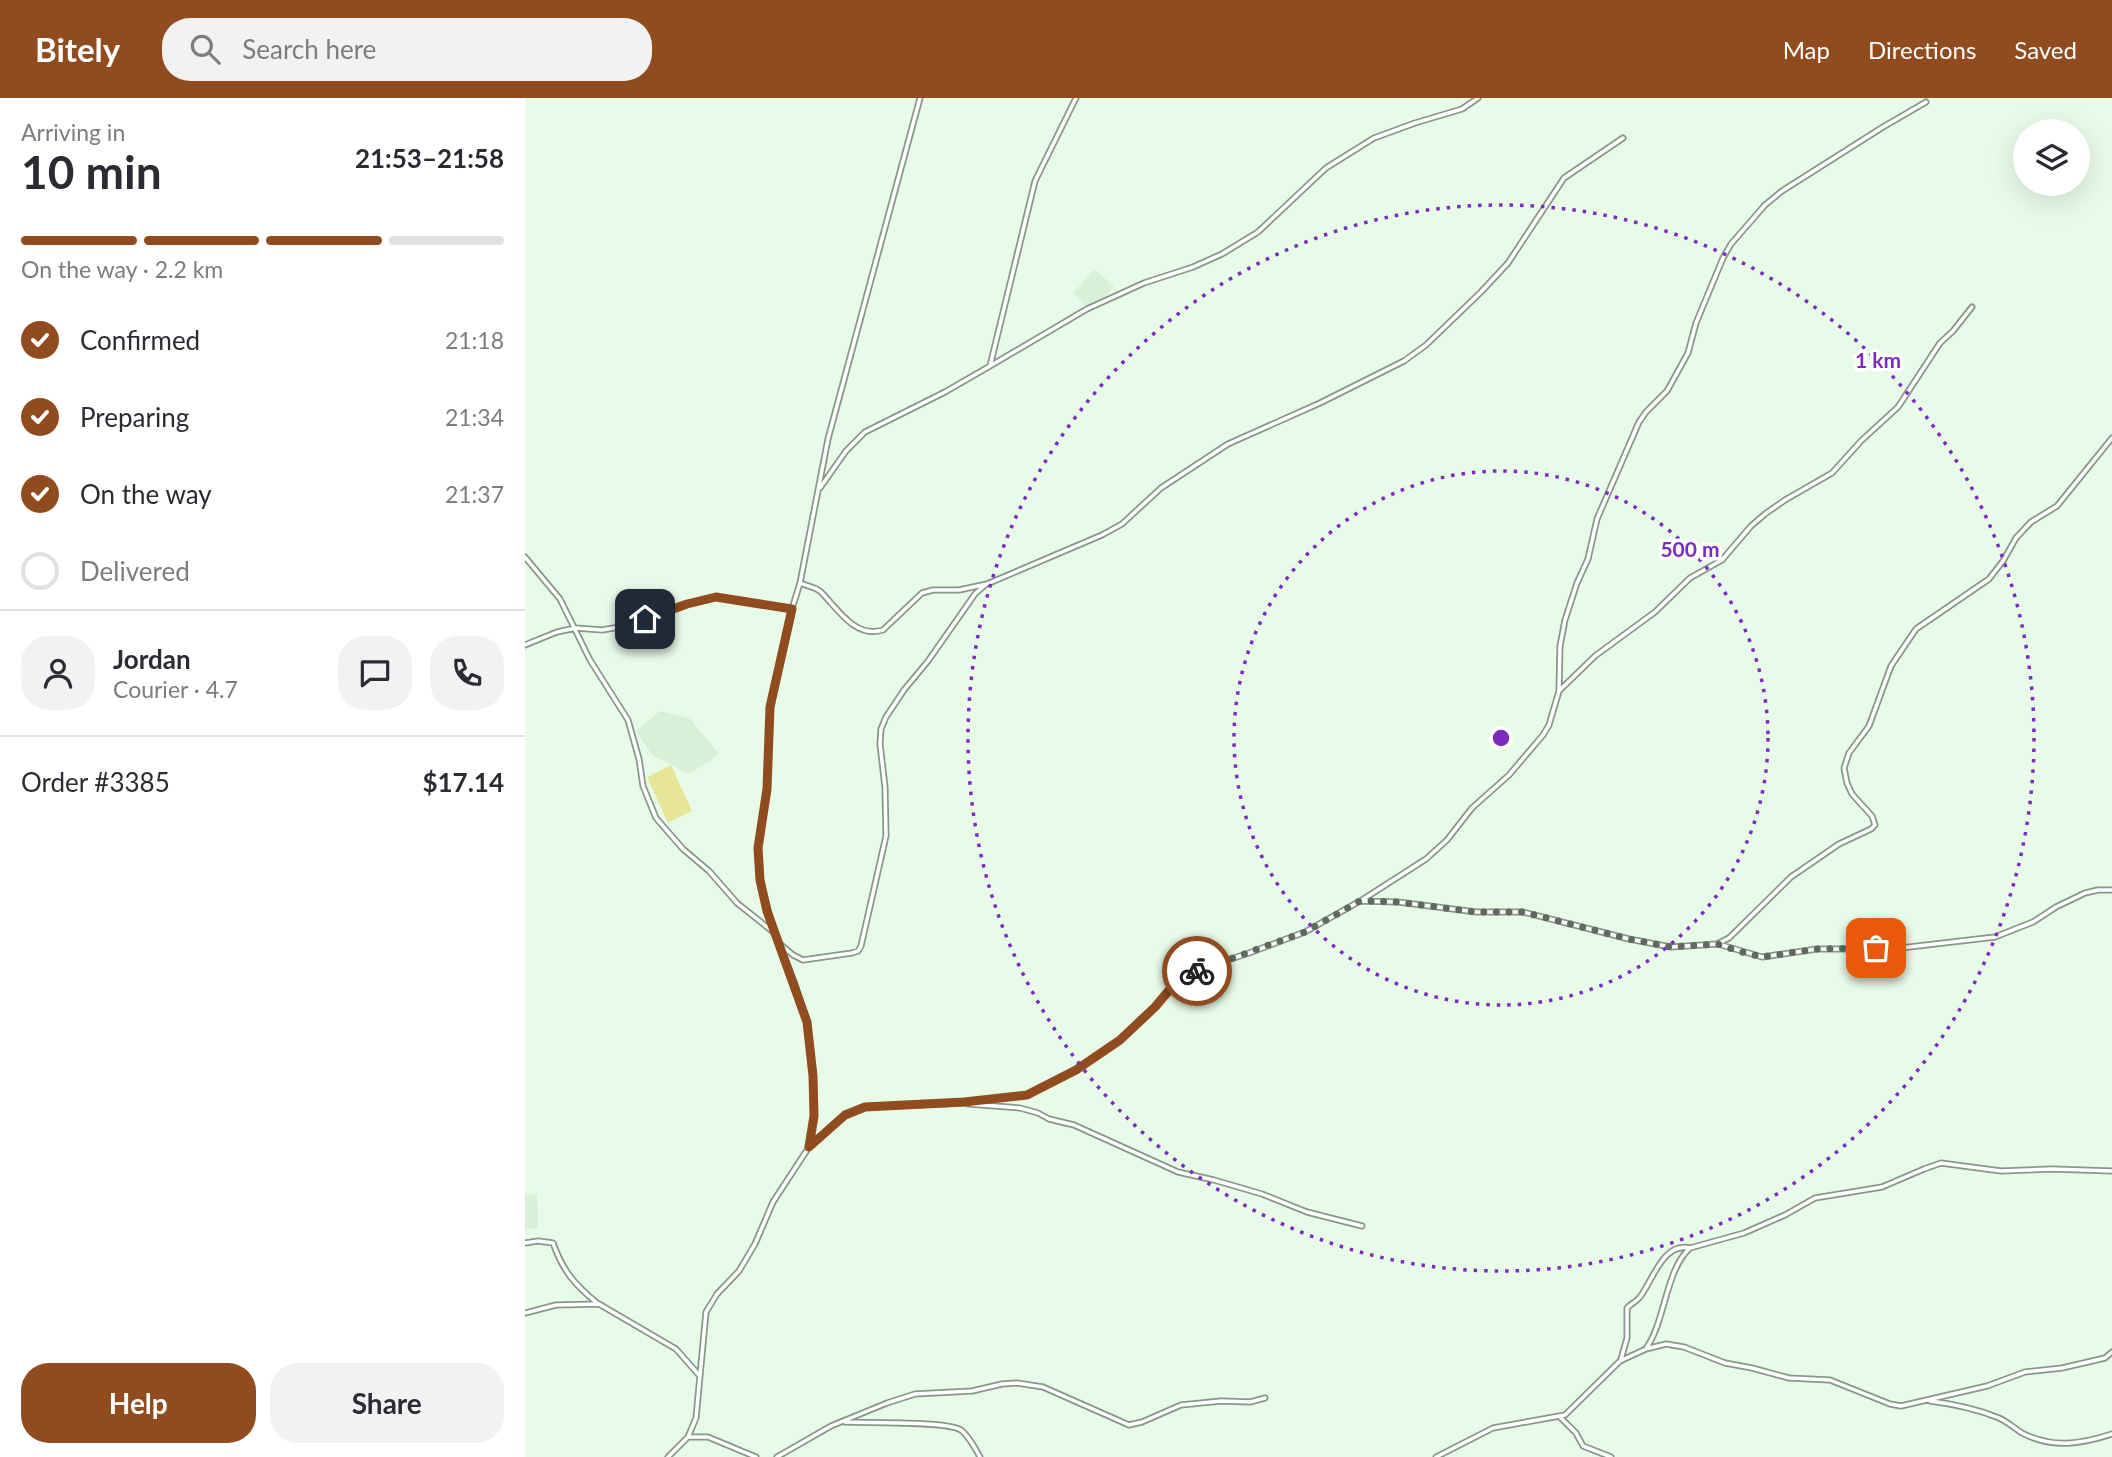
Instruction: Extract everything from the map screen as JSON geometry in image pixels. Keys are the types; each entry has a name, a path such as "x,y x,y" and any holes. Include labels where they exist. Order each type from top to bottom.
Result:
{"street":[{"path":"809,1147 814,1116 807,1022 774,932 760,880 758,848 767,789 770,707 800,583 828,439 920,98"},
{"path":"990,366 1035,181 1076,98"},
{"path":"819,490 846,451 865,432 945,393 1087,309 1221,254 1258,232 1326,168 1374,138 1462,109 1478,98"},
{"path":"669,1457 688,1437 696,1418 706,1312 717,1294 739,1271 755,1244 773,1202 809,1147 845,1115 865,1107 964,1102 1027,1095 1076,1070 1120,1040 1155,1007 1182,975 1305,932 1392,882 1426,859 1447,839 1472,808 1509,775 1549,725 1559,691 1560,646 1565,620 1588,559 1597,519 1639,422 1667,391 1688,353 1696,323 1731,244 1765,205 1782,191 1926,103"},
{"path":"800,583 819,589 848,621 859,628 876,632 883,630 922,593 933,590 959,590 986,584 1102,535 1122,524 1161,488 1228,444 1404,361 1426,345 1508,264 1564,178 1623,138"},
{"path":"1559,691 1595,656 1654,612 1690,578 1722,560 1765,514 1832,473 1861,441 1898,407 1940,343 1972,307"},
{"path":"1717,944 1729,938 1791,877 1839,844 1875,825 1872,817 1852,794 1844,768 1849,753 1869,726 1891,666 1916,629 1989,579 2016,538 2031,522 2057,506 2112,438"},
{"path":"525,557 561,599 590,660 628,720 643,786 656,818 737,903 774,932"},
{"path":"779,943 793,955 807,960 852,953 858,951 861,946 887,836 881,729 904,690 975,594 986,584"},
{"path":"525,645 576,628 602,630 625,626 687,604 716,597 792,609"},
{"path":"1360,901 1398,902 1476,912 1523,912 1671,947 1717,944 1762,957 1817,949 1892,949 1995,937 2033,922 2085,893 2112,890"},
{"path":"964,1102 1020,1108 1038,1113 1049,1119 1074,1125 1178,1172 1262,1194 1307,1212 1362,1226"},
{"path":"1620,1361 1628,1333 1627,1308 1641,1296 1664,1258 1681,1247 1690,1248 1744,1233 1815,1198 1882,1187 1941,1163 2001,1171 2112,1171"},
{"path":"525,1243 553,1242 566,1273 582,1291 599,1304 676,1349 700,1377"},
{"path":"1646,1349 1654,1338 1665,1299 1682,1258 1690,1248"},
{"path":"525,1313 556,1305 599,1304"},
{"path":"1436,1457 1493,1428 1560,1417 1573,1409 1620,1361 1661,1345 1673,1344 1725,1363 1789,1378 1830,1380 1895,1406 1928,1401 2025,1373 2105,1358 2112,1352"},
{"path":"777,1457 831,1426 887,1402 915,1394 972,1391 1017,1383 1043,1387 1129,1425 1181,1405 1221,1401 1250,1402 1265,1398"},
{"path":"1928,1401 1993,1416 2027,1435 2052,1443 2077,1444 2112,1434"},
{"path":"1560,1417 1574,1430 1583,1446 1611,1457"},
{"path":"843,1422 943,1424 960,1429 981,1457"},
{"path":"688,1437 708,1437 756,1457"}],"shaded area":[{"path":"1095,269 1114,287 1098,304 1094,301 1088,308 1073,293"},
{"path":"660,711 689,718 719,754 689,774 653,756 636,731"},
{"path":"671,765 692,811 668,823 647,777"},
{"path":"537,1194 538,1228 525,1229 525,1195"}],"way so far":[{"path":"1197,971 1305,932 1360,901 1398,902 1476,912 1523,912 1671,947 1717,944 1762,957 1817,949 1876,948"}],"route":[{"path":"645,619 716,597 792,609 770,707 767,789 758,848 760,880 767,911 807,1022 814,1116 809,1147 845,1115 865,1107 964,1102 1027,1095 1076,1070 1120,1040 1155,1007 1182,975 1197,971"}]}
